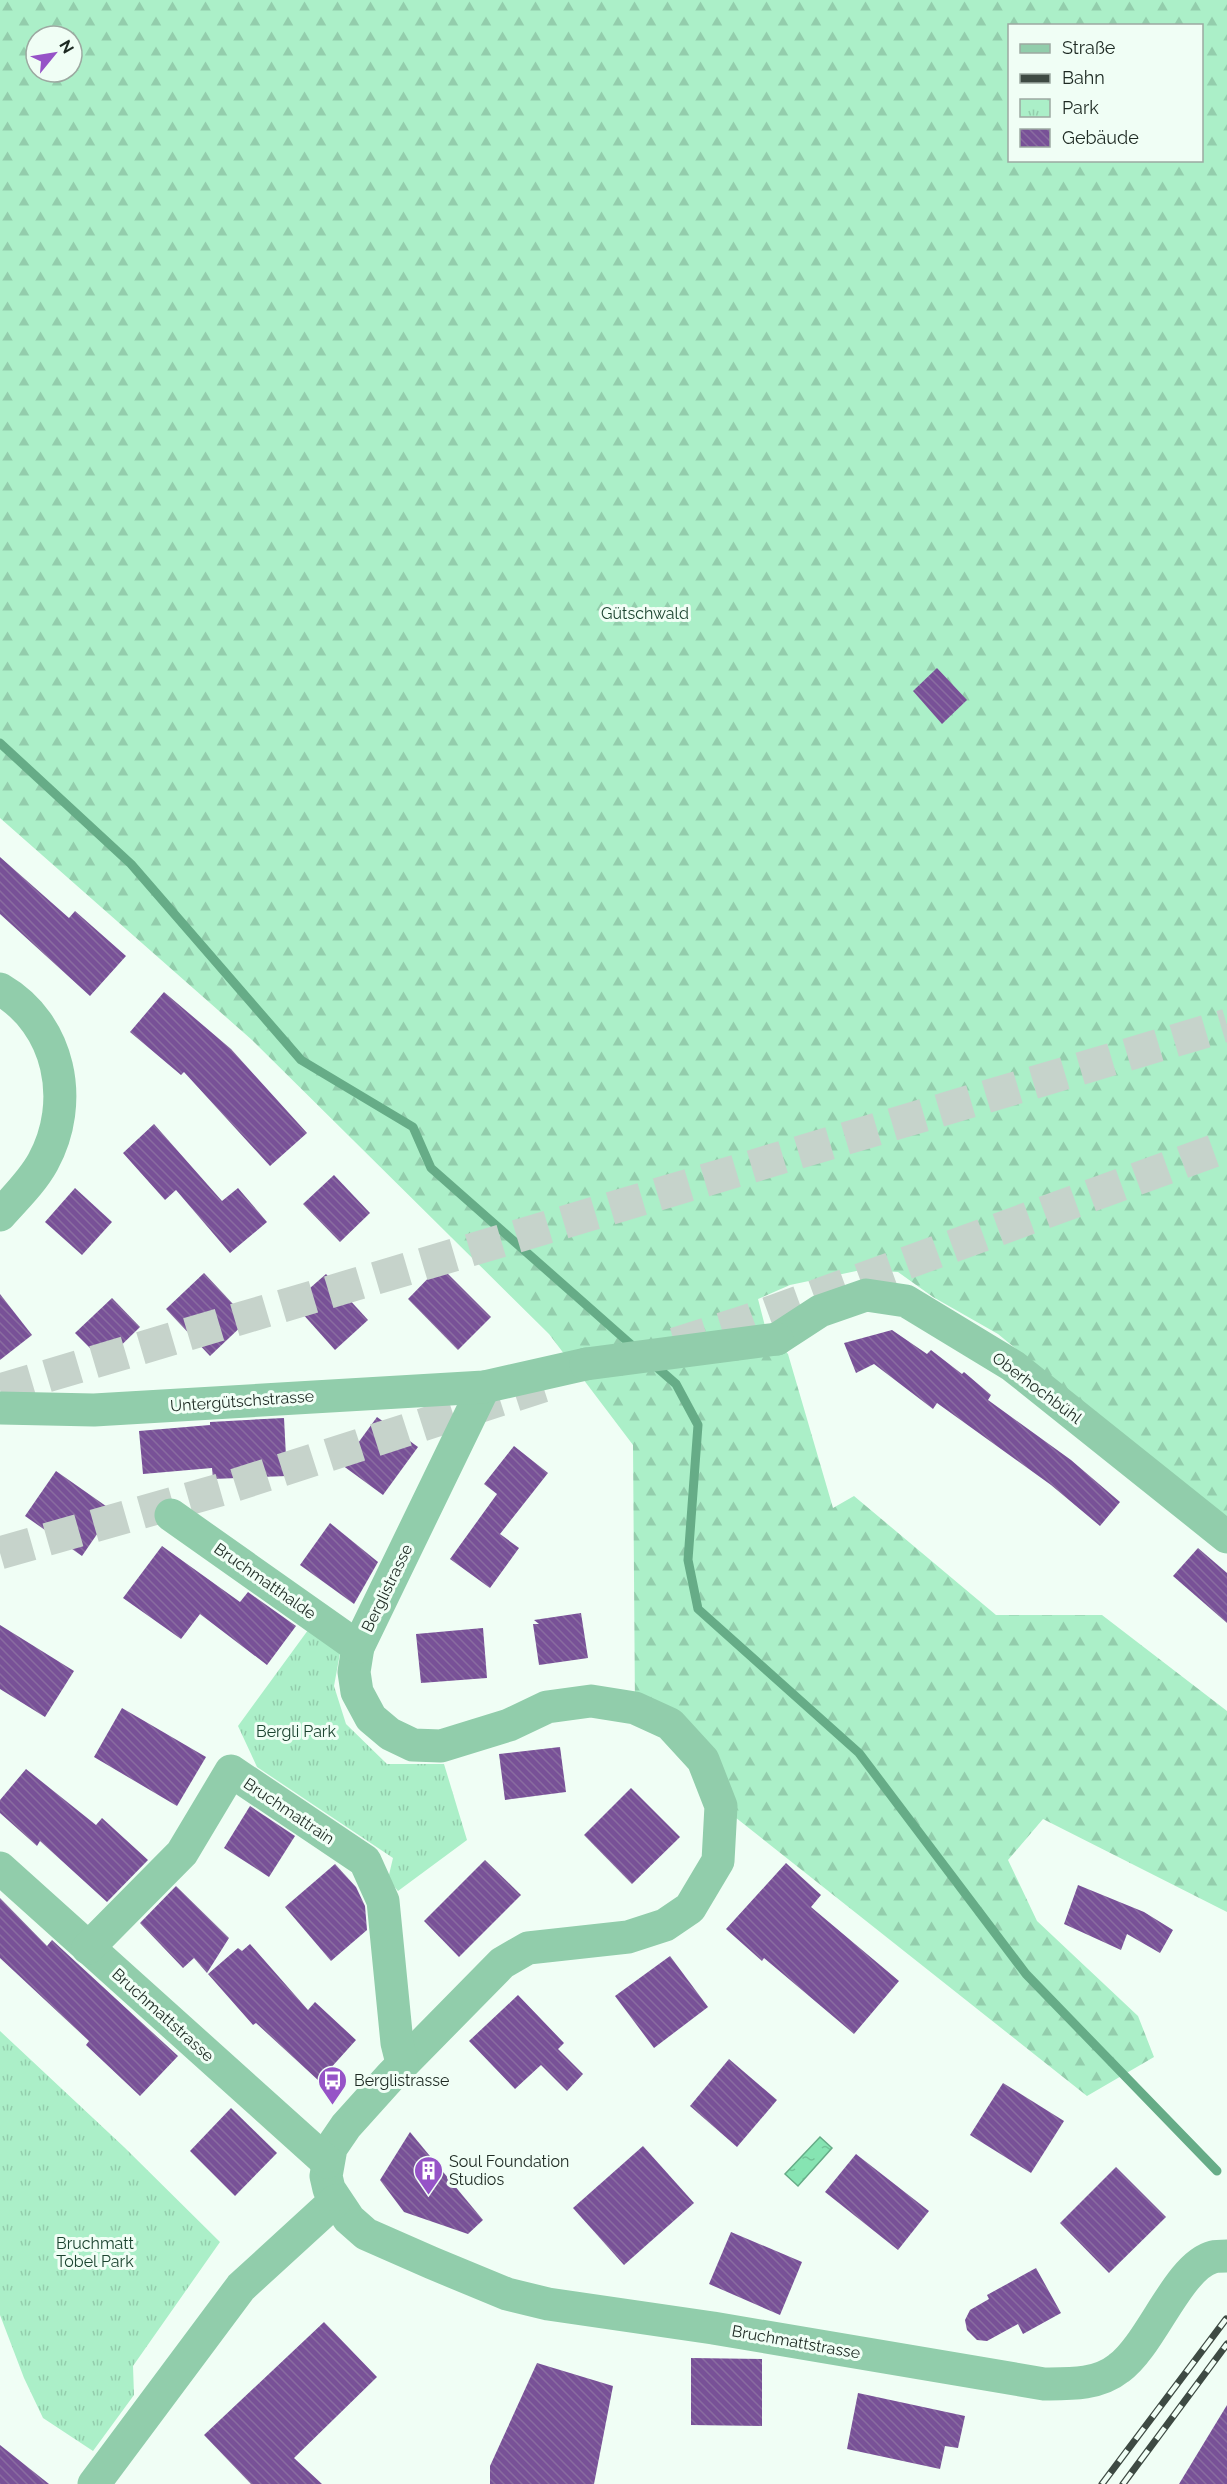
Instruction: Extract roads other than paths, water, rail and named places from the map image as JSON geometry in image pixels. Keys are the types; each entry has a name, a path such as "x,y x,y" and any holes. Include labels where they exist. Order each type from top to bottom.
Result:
{"street":[{"path":"0,989 18,1000 37,1022 51,1048 60,1078 61,1113 54,1138 43,1162 32,1179 0,1215"},
{"name":"Oberhochbühl","path":"484,1387 586,1364 786,1334 820,1311 866,1295 906,1301 1013,1366 1227,1537"},
{"name":"Untergütschstrasse","path":"0,1408 94,1410 484,1387"},
{"name":"Berglistrasse","path":"327,2162 338,2136 402,2063 502,1963 528,1948 628,1937 665,1925 690,1908 718,1861 721,1806 703,1760 670,1724 635,1708 591,1701 547,1707 509,1725 441,1746 414,1745 390,1734 371,1718 357,1692 354,1672 358,1647 484,1387"},
{"name":"Bruchmatthalde","path":"171,1515 358,1647"},
{"name":"Bruchmattrain","path":"88,1948 182,1853 231,1771 365,1862 383,1901 397,2043 402,2063"},
{"name":"Bruchmattstrasse","path":"0,1868 327,2162"},
{"path":"94,2484 241,2287 335,2201 327,2182 327,2162"},
{"name":"Bruchmattstrasse","path":"335,2201 366,2234 507,2294 583,2310 714,2328 1044,2384 1083,2384 1119,2369 1140,2346 1190,2273 1212,2257 1227,2256"}],"water":[{"path":"820,2137 832,2148 798,2186 785,2174"}],"waterway":[{"path":"0,743 131,864 301,1060 413,1127 431,1168 635,1348"},
{"path":"652,1363 676,1384 698,1425 688,1560 698,1609 859,1753 1026,1974 1217,2171"}],"tunnel":[{"path":"0,1390 1227,1025"},
{"path":"675,1344 747,1321 1227,1146"},
{"path":"0,1553 223,1489 543,1386"}],"railway":[{"path":"1102,2484 1226,2319"},
{"path":"1123,2484 1227,2344"}],"place":[{"name":"Berglistrasse","path":"333,2106"},
{"name":"Soul Foundation Studios","path":"428,2196"}],"park label":[{"name":"Gütschwald","path":"645,613"},
{"name":"Bergli Park","path":"296,1731"},
{"name":"Bruchmatt Tobel Park","path":"95,2252"}]}
